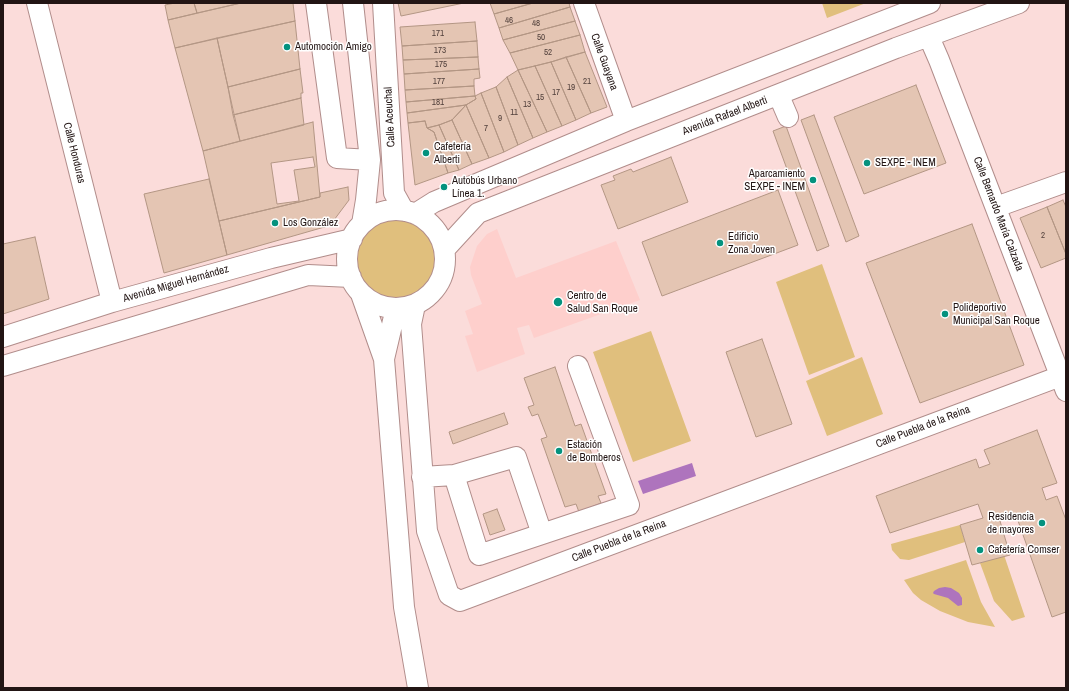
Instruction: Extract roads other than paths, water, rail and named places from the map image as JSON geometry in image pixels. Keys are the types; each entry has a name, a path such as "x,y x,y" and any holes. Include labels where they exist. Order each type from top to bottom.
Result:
{"street":[{"name":"Calle Honduras","path":"37,3 112,302"},
{"path":"316,3 337,158 370,160"},
{"path":"353,3 370,160 376,182 403,212 429,222 439,235 444,250 445,266 439,282 429,296 405,306 384,307 372,302 361,294"},
{"name":"Calle Guayana","path":"584,3 626,121"},
{"path":"357,232 370,218 380,213 403,212 434,202 626,121 927,3"},
{"name":"Avenida Rafael Alberti","path":"444,250 478,213 656,142 779,96 896,48 1018,3"},
{"name":"Calle Aceuchal","path":"355,23 384,12 394,194 403,212"},
{"name":"Calle Bernardo María Calzada","path":"929,37 1064,380"},
{"path":"779,96 788,117"},
{"path":"370,160 366,200 357,232 348,252 348,265 351,277 361,294 384,359 404,607 418,688"},
{"path":"996,207 1066,182"},
{"name":"Avenida Miguel Hernández","path":"3,337 112,302 271,258 357,232"},
{"path":"3,366 308,275 351,277"},
{"path":"384,359 405,306"},
{"name":"Calle Puebla de la Reina","path":"405,306 411,324 417,382 422,477 428,531 450,595 460,601 1064,380"},
{"path":"454,475 479,555 629,505 578,366"},
{"path":"422,477 454,475 516,457 542,534"}],"place":[{"name":"Automoción Amigo","path":"287,47"},
{"name":"Cafetería Alberti","path":"426,153"},
{"name":"SEXPE - INEM","path":"867,163"},
{"name":"Aparcamiento SEXPE - INEM","path":"813,180"},
{"name":"Autobús Urbano Línea 1.","path":"444,187"},
{"name":"Los González","path":"275,223"},
{"name":"Edificio Zona Joven","path":"720,243"},
{"name":"Centro de Salud San Roque","path":"558,302"},
{"name":"Polideportivo Municipal San Roque","path":"945,314"},
{"name":"Estación de Bomberos","path":"559,451"},
{"name":"Residencia de mayores","path":"1042,523"},
{"name":"Cafetería Comser","path":"980,550"}]}
